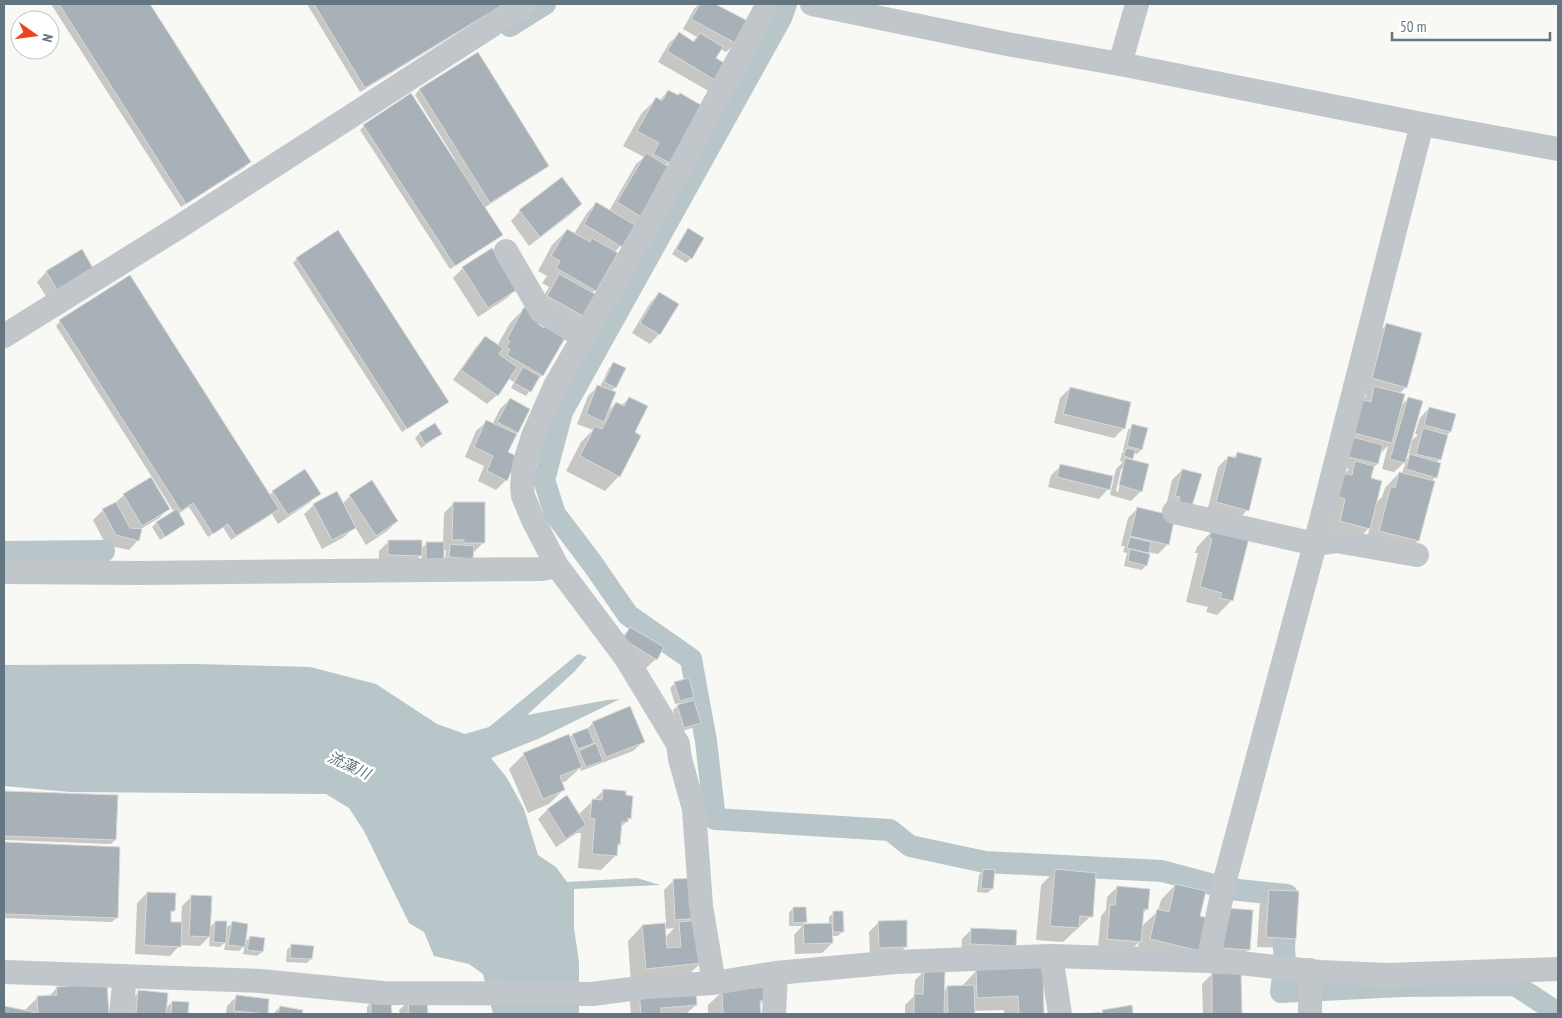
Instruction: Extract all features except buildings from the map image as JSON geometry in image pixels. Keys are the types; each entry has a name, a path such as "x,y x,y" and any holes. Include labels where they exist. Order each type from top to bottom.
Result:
{"street":[{"path":"4,336 180,228 524,4"},
{"path":"714,983 701,906 694,809 680,759 678,744 626,658 557,566 533,520 523,496 522,487 524,465 533,436 555,386 662,199 768,4"},
{"path":"812,4 1007,44 1120,64 1558,149"},
{"path":"1120,64 1137,4"},
{"path":"1208,961 1224,887 1315,544 1422,124"},
{"path":"506,251 541,311 583,337"},
{"path":"1174,512 1315,544 1336,541 1417,554"},
{"path":"4,572 140,573 473,570 542,569 557,566"},
{"path":"1051,956 1060,1014"},
{"path":"4,972 260,981 383,993 592,994 646,987 714,983 776,973 896,962 1051,956 1208,961 1388,975 1558,969"},
{"path":"1306,970 1310,1014"},
{"path":"774,1014 776,973"},
{"path":"121,1014 125,976"}],"water":[{"name":"流藻川","path":"578,654 587,657 575,671 527,715 620,699 540,738 491,758 507,778 524,809 538,855 556,867 567,882 637,878 660,885 574,889 574,928 579,962 580,1014 493,1014 483,974 469,964 434,956 424,932 409,923 364,831 349,808 326,794 70,792 4,786 4,665 196,664 310,667 376,684 437,724 465,734 489,727"}],"waterway":[{"path":"510,26 545,4"},
{"path":"786,4 781,18 562,412 544,480 555,514 628,615 691,659 706,741 715,819 890,830 910,846 985,862 1162,871 1229,889 1287,895 1285,961 1281,992 1403,986 1515,985 1558,1013"},
{"path":"4,552 104,551"}]}
